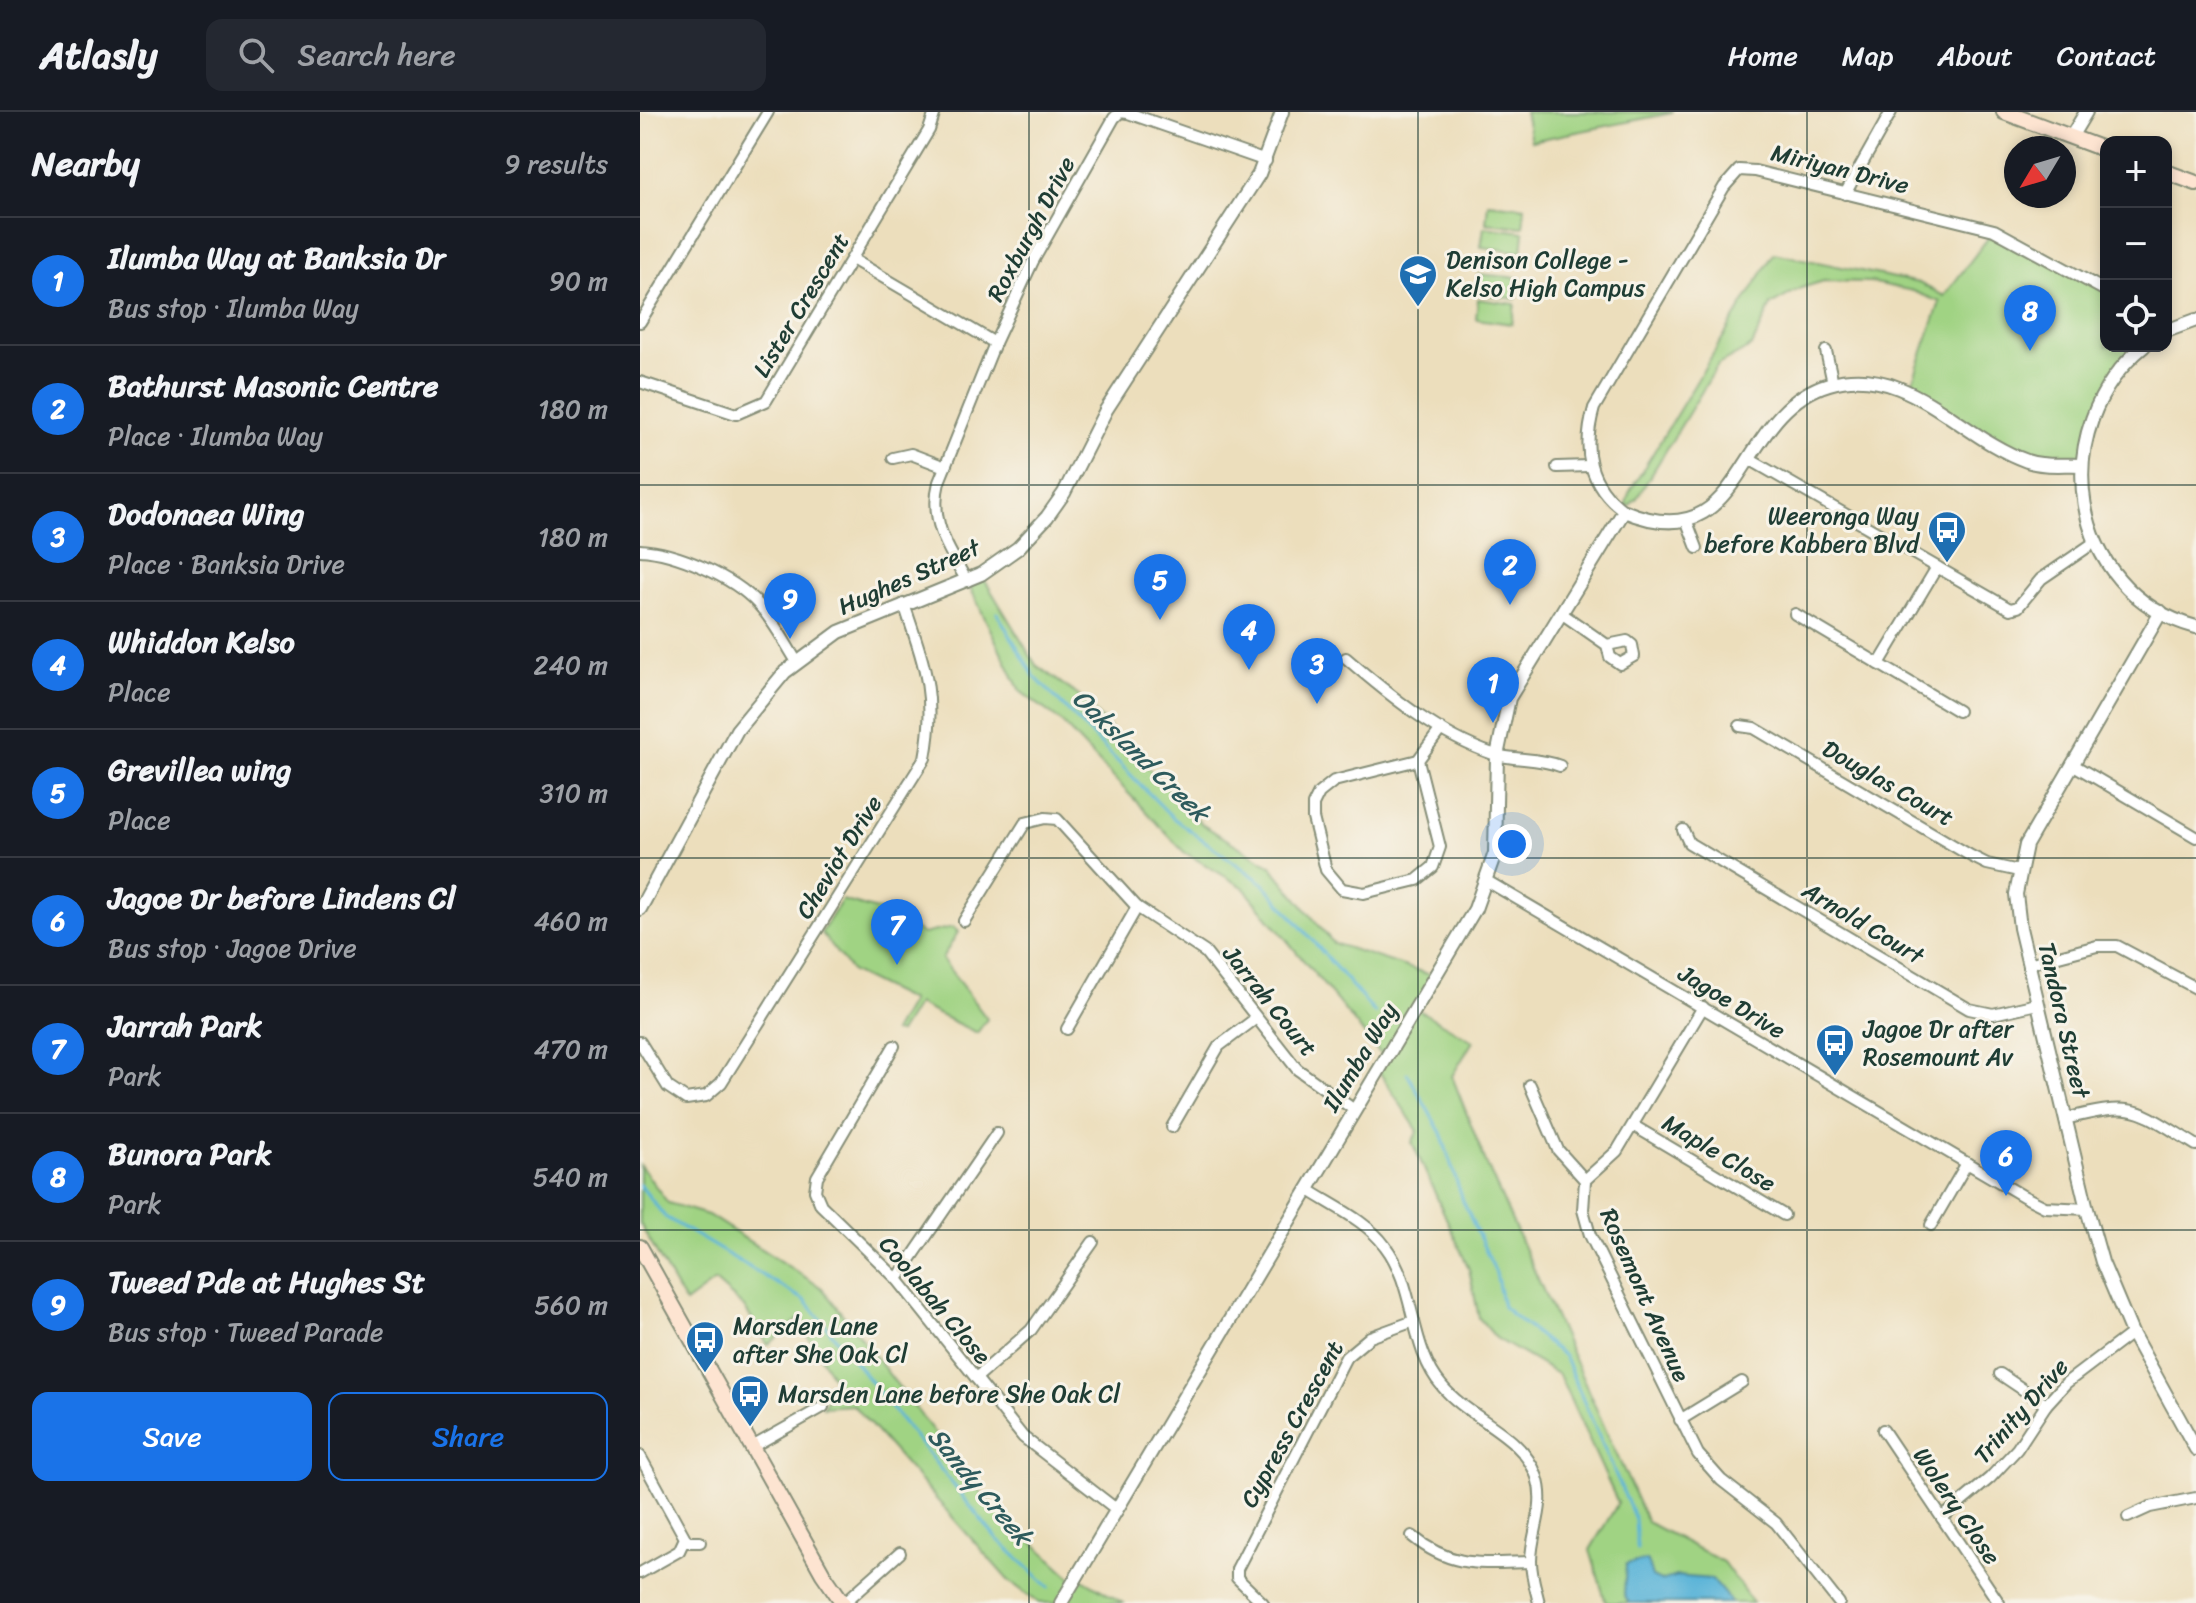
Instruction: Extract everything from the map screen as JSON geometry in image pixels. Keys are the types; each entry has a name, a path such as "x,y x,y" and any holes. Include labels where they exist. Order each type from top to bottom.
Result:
{"main road":[{"path":"2004,112 2068,136"},
{"path":"2076,139 2100,148"},
{"path":"2172,174 2196,183"},
{"path":"640,1247 844,1603"}],"street":[{"path":"640,322 768,112"},
{"name":"Lister Crescent","path":"640,382 721,412 736,414 758,408 772,392 852,259 929,130 935,112"},
{"name":"Roxburgh Drive","path":"967,581 936,523 935,497 995,343 1048,230 1120,112 1266,161"},
{"name":"Hughes Street","path":"640,909 737,730 761,698 797,662 839,632 967,581 1018,548 1058,502 1106,410 1266,161 1282,112"},
{"path":"1845,194 1891,112"},
{"path":"2072,136 2086,112"},
{"name":"Miriyan Drive","path":"1589,466 1587,444 1594,408 1736,172 1755,171 1994,230 2100,288"},
{"path":"852,259 995,343"},
{"path":"2172,329 2196,320"},
{"path":"1826,351 1833,383"},
{"path":"2138,352 2114,375 2102,393 2085,436 2082,465 2084,507 2095,542 2128,587 2161,612 2196,627"},
{"path":"1557,467 1589,466 1605,496 1624,511 1648,520 1687,522 1720,500 1767,428 1790,404 1811,390 1863,379 1896,386 2022,459 2082,465"},
{"path":"893,458 911,454 945,467"},
{"path":"1749,459 2004,607 2015,609 2047,574 2095,542"},
{"name":"Ilumba Way","path":"1061,1603 1475,909 1487,881 1497,836 1497,756 1509,698 1624,511"},
{"path":"1687,522 1697,548"},
{"path":"640,550 684,559 749,596 797,662"},
{"path":"1879,664 1937,567"},
{"name":"Cheviot Drive","path":"694,1100 706,1096 721,1083 925,758 932,721 929,681 904,604"},
{"name":"Tandora Street","path":"2161,612 2026,845 2019,871 2017,914 2102,1262 2132,1333 2196,1449"},
{"path":"1561,613 1607,645"},
{"path":"1795,614 1958,711"},
{"path":"1346,658 1459,742 1497,756 1544,759 1560,766"},
{"name":"Douglas Court","path":"1740,726 1754,728 1971,856 2019,871"},
{"path":"1418,760 1440,847 1433,867 1417,880 1377,890 1353,893 1342,889 1326,870 1313,818 1313,805 1319,793 1334,781 1418,760 1441,729"},
{"path":"2072,764 2196,837"},
{"name":"Jarrah Court","path":"964,921 1025,823 1045,818 1057,819 1137,907 1205,952 1297,1069 1353,1109"},
{"name":"Arnold Court","path":"1683,830 1689,843 1969,1009 1993,1014 2037,1004"},
{"name":"Jagoe Drive","path":"1487,881 2039,1205 2087,1209"},
{"path":"1067,1029 1137,907"},
{"path":"2028,964 2097,946 2117,946 2196,988"},
{"name":"Rosemont Avenue","path":"1703,1007 1617,1151 1585,1180 1583,1210 1590,1235 1680,1420 1708,1467 1776,1523 1839,1603"},
{"path":"1172,1127 1219,1046 1255,1019"},
{"path":"640,1042 668,1087 694,1100 693,1114"},
{"name":"Coolabah Close","path":"894,1046 817,1177 815,1191 821,1205 897,1279 1023,1437 1116,1509"},
{"path":"1530,1085 1558,1150 1585,1180"},
{"path":"2065,1119 2108,1108 2127,1108 2146,1114 2196,1145"},
{"name":"Maple Close","path":"1634,1126 1784,1215"},
{"path":"897,1279 997,1133"},
{"path":"1931,1225 1967,1163"},
{"path":"1307,1189 1373,1232 1384,1244 1396,1263 1414,1321 1438,1381 1523,1451 1536,1473 1541,1510 1531,1562 1539,1603"},
{"path":"976,1378 1031,1330 1093,1242"},
{"name":"Cypress Crescent","path":"1263,1603 1232,1579 1254,1532 1311,1432 1346,1357 1370,1337 1414,1321"},
{"name":"Trinity Drive","path":"1942,1518 1990,1478 2017,1449 2046,1405 2104,1351 2132,1333"},
{"path":"2000,1374 2046,1405"},
{"path":"1680,1420 1742,1382"},
{"path":"752,1447 823,1407"},
{"name":"Wolery Close","path":"1883,1430 1999,1603"},
{"path":"640,1456 685,1542"},
{"path":"2128,1517 2145,1508 2196,1498"},
{"path":"1412,1536 1435,1554 1462,1563 1531,1562"},
{"path":"685,1542 700,1542"},
{"path":"640,1573 679,1551 685,1542"},
{"path":"844,1603 900,1553"},
{"name":"Rosemont Avenue","path":"1819,1580 1830,1603"}],"green space":[{"path":"1525,112 1672,112 1672,113 1531,141"},
{"path":"1488,203 1525,207 1523,227 1486,223"},
{"path":"1484,227 1524,232 1522,252 1481,247"},
{"path":"1994,230 2100,288 2100,352 2138,352 2114,375 2082,465 2030,462 1909,392 1940,302 1913,291 1870,282 1824,281 1801,288 1771,305 1752,346 1718,365 1637,498 1624,511 1629,493 1774,253 1919,283 1944,296"},
{"path":"1478,274 1519,278 1516,299 1476,294"},
{"path":"1478,299 1515,304 1512,324 1476,319"},
{"path":"981,574 1036,665 1079,696 1203,825 1271,866 1333,943 1434,976 1415,1008 1473,1041 1452,1076 1486,1163 1647,1522 1723,1562 1753,1603 1606,1603 1590,1550 1618,1503 1559,1375 1496,1338 1479,1318 1469,1269 1412,1142 1418,1131 1378,1070 1384,1058 1243,887 1184,852 1059,720 1020,691 967,581"},
{"path":"842,900 887,913 923,934 953,927 958,932 942,959 987,1019 977,1033 917,1004 899,1033 893,1032 911,1001 852,972 821,933"},
{"path":"640,1165 668,1203 708,1215 822,1288 986,1499 1073,1579 1076,1575 1123,1603 1039,1603 1008,1580 853,1405 823,1407 835,1381 798,1320 768,1345 744,1307 715,1281 685,1303 640,1224"}],"water":[{"path":"1647,1560 1652,1577 1661,1581 1676,1576 1712,1579 1732,1603 1629,1603 1624,1595 1626,1564"}],"waterway":[{"name":"Oaksland Creek","path":"997,613 1034,676 1173,818 1264,884 1375,1013"},
{"name":"Oaksland Creek","path":"1407,1073 1441,1133 1463,1201 1496,1273 1503,1307 1564,1356 1635,1519 1637,1549"},
{"name":"Sandy Creek","path":"640,1185 665,1217 806,1301 995,1537 1049,1587"}],"place":[{"name":"Denison College - Kelso High Campus","path":"1418,308"},
{"name":"Bunora Park","path":"2030,351"},
{"name":"Weeronga Way before Kabbera Blvd","path":"1947,564"},
{"name":"Bathurst Masonic Centre","path":"1510,605"},
{"name":"Grevillea wing","path":"1160,620"},
{"name":"Tweed Pde at Hughes St","path":"790,639"},
{"name":"Whiddon Kelso","path":"1249,670"},
{"name":"Dodonaea Wing","path":"1317,704"},
{"name":"Ilumba Way at Banksia Dr","path":"1493,723"},
{"name":"Jarrah Park","path":"897,965"},
{"name":"Jagoe Dr after Rosemount Av","path":"1835,1077"},
{"name":"Jagoe Dr before Lindens Cl","path":"2006,1196"},
{"name":"Marsden Lane after She Oak Cl","path":"705,1374"},
{"name":"Marsden Lane before She Oak Cl","path":"750,1428"}]}
